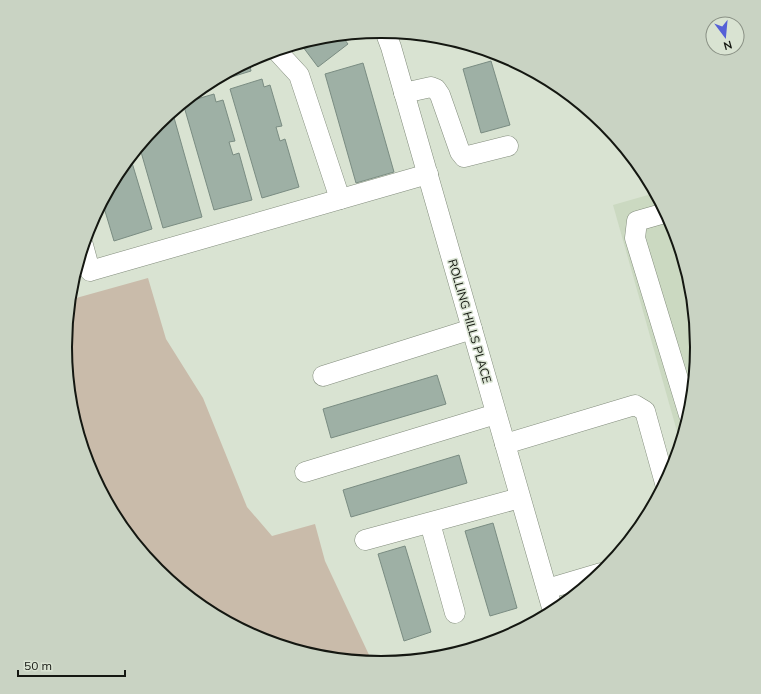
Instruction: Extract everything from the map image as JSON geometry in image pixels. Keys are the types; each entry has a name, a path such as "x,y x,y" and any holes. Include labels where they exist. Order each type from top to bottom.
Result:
{"street":[{"name":"ROLLING HILLS PLACE","path":"388,38 551,604"},
{"path":"280,54 299,75 340,199"},
{"path":"404,93 431,87 436,90 440,95 460,152 464,157 508,146"},
{"path":"86,255 90,271 428,174"},
{"path":"660,214 637,221 635,238 685,401"},
{"path":"322,376 472,330"},
{"path":"505,444 635,405 645,411 662,474"},
{"path":"304,472 496,414"},
{"path":"365,540 520,498"},
{"path":"430,523 455,613"},
{"path":"547,589 579,584"}],"shaded area":[{"path":"649,195 658,210 666,229 679,267 687,307 690,347 687,387 684,407 677,432 613,205"},
{"path":"148,278 166,339 203,398 247,507 272,536 315,524 325,561 369,655 320,650 281,640 244,624 226,615 192,592 148,551 124,519 103,484 82,427 77,407 72,367 72,327 75,298"}],"building":[{"path":"345,40 348,44 318,67 304,48"},
{"path":"491,61 510,125 481,133 463,69"},
{"path":"363,63 394,172 356,183 325,74"},
{"path":"250,67 251,71 228,78"},
{"path":"262,79 264,87 270,85 282,126 276,127 280,141 285,139 299,187 262,198 230,89"},
{"path":"214,94 216,102 223,100 235,141 229,142 233,155 239,153 252,200 214,210 185,108 196,99"},
{"path":"174,118 202,217 163,228 141,152"},
{"path":"132,163 152,229 114,241 104,208"},
{"path":"437,375 446,404 331,438 323,409"},
{"path":"459,455 467,483 351,517 343,490"},
{"path":"493,523 517,608 490,616 465,531"},
{"path":"405,546 431,632 404,641 378,554"}]}
